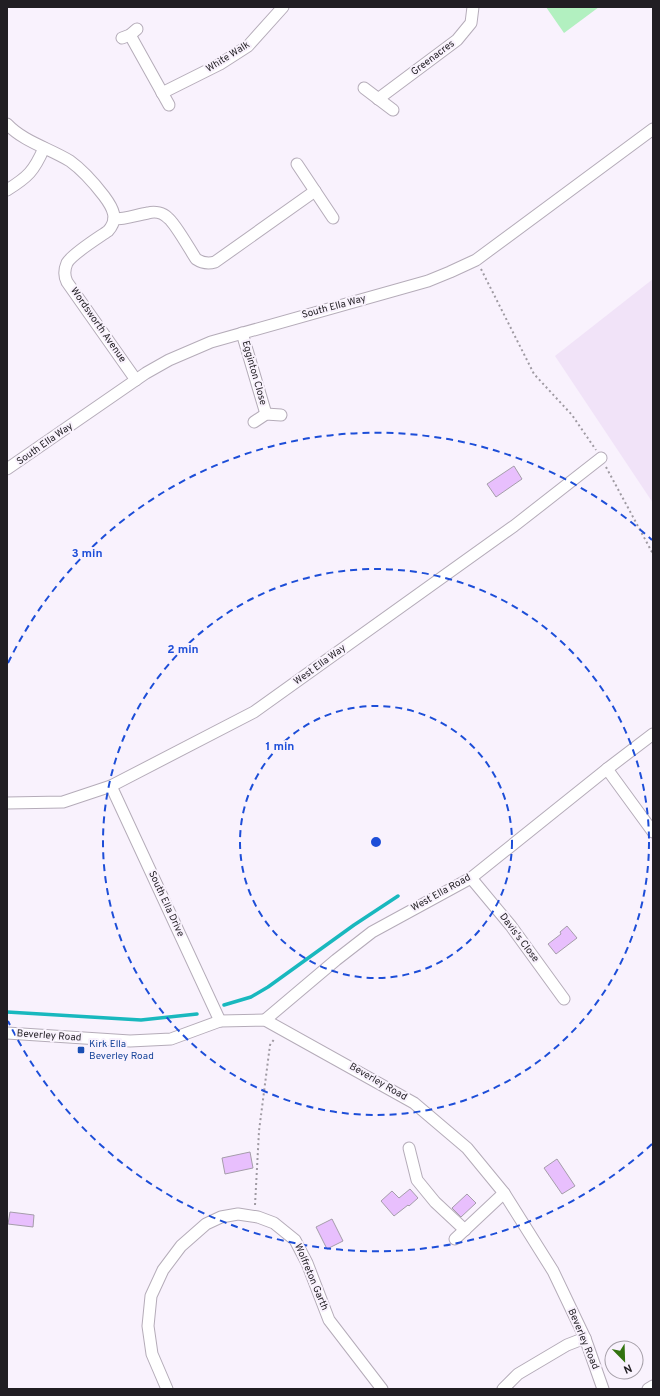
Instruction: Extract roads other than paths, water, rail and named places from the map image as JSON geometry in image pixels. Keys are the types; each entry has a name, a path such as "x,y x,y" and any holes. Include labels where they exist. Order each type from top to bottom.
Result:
{"street":[{"name":"White Walk","path":"162,93 220,64 248,46 283,7"},
{"name":"Greenacres","path":"378,99 457,40 471,23 473,7"},
{"path":"130,34 169,105"},
{"path":"364,88 393,110"},
{"path":"7,124 26,139 70,161 86,174 112,208 114,219 129,218 147,213 158,213 170,219 196,259 202,263 215,262 315,191"},
{"name":"South Ella Way","path":"7,470 136,380 189,350 242,333 428,281 476,260 653,129"},
{"path":"7,190 30,173 44,148"},
{"path":"297,164 333,218"},
{"name":"Wordsworth Avenue","path":"114,219 108,231 69,261 65,269 65,273 67,282 136,380"},
{"name":"Egginton Close","path":"242,333 266,414"},
{"name":"Egginton Close","path":"254,422 266,414 281,415"},
{"name":"West Ella Way","path":"7,803 64,802 111,786 254,712 514,526 601,458"},
{"name":"West Ella Road","path":"265,1020 336,960 372,932 471,878 653,734"},
{"path":"607,769 653,832"},
{"name":"South Ella Drive","path":"111,786 220,1022"},
{"name":"Davis's Close","path":"471,878 511,926 564,999"},
{"name":"Beverley Road","path":"7,1034 130,1041 171,1039 220,1022 265,1020 414,1103 467,1148 504,1193 553,1271 585,1338 603,1389"},
{"path":"414,1155 417,1180 435,1202 465,1230"},
{"path":"455,1239 504,1193"},
{"name":"Wolfreton Garth","path":"167,1389 152,1354 148,1326 151,1296 163,1270 181,1246 206,1224 221,1218 238,1214 255,1216 274,1223 295,1240 307,1263 329,1320 382,1389"},
{"path":"503,1389 518,1374 567,1345 585,1338"},
{"path":"648,1389 653,1386"}],"waterway":[{"path":"224,1005 251,997 268,987 354,925 398,896"},
{"path":"7,1012 141,1020 197,1014"}],"place":[{"name":"Kirk Ella Beverley Road","path":"81,1050"}]}
